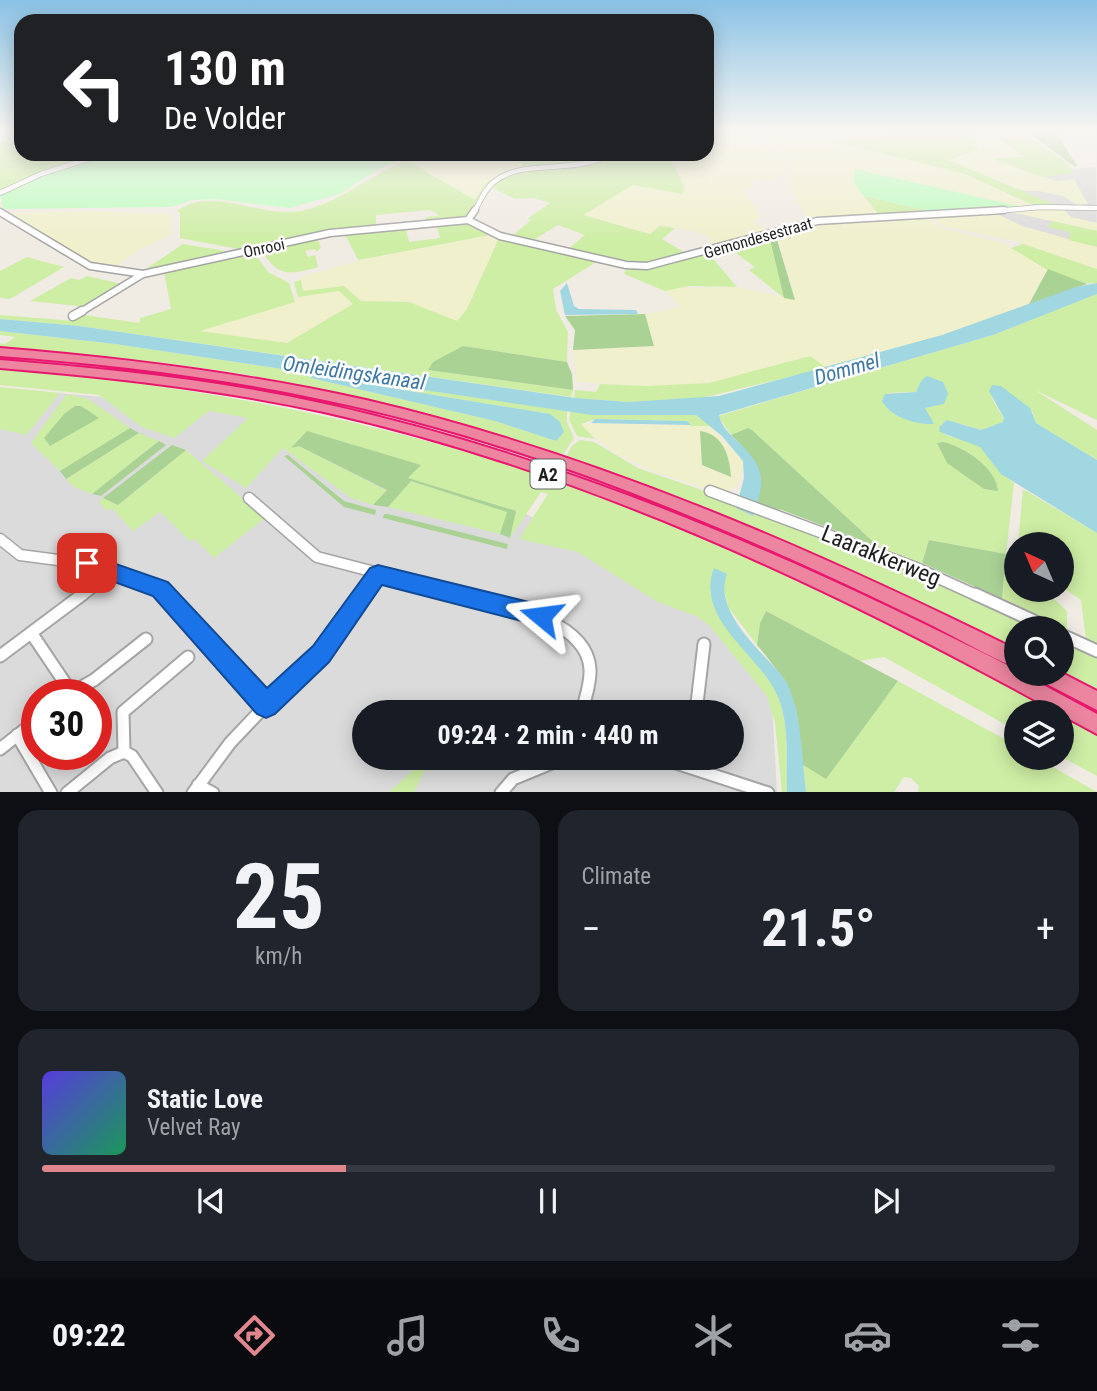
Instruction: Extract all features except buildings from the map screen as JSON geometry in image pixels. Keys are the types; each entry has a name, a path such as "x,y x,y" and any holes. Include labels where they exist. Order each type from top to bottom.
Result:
{"highway":[{"name":"A2","path":"0,352 152,366 238,379 318,394 460,429 544,456 718,520 852,579 1004,654"},
{"name":"A2","path":"0,363 141,376 289,401 411,429 539,470 751,552 891,618 1097,724"},
{"path":"1068,686 1097,701"}],"street":[{"path":"0,193 60,168"},
{"path":"468,220 497,179 551,168"},
{"name":"Gemondesestraat","path":"468,220 500,236 626,265 647,266 681,260 817,221 951,215 1040,207 1097,208"},
{"path":"0,212 90,266 143,274"},
{"name":"Onrooi","path":"73,316 143,274 330,233 468,220"},
{"name":"Laarakkerweg","path":"710,491 914,567 1022,616"},
{"path":"249,498 317,557 378,575 532,612 551,621 587,650 591,662 584,700"},
{"path":"0,539 20,555 87,563 160,589 266,705"},
{"path":"0,656 113,572"},
{"path":"196,789 230,743 321,654 378,575"},
{"path":"32,634 60,679"},
{"path":"95,679 146,639"},
{"path":"1074,640 1097,651"},
{"path":"697,700 704,644"},
{"path":"124,751 123,712 188,657"},
{"path":"0,749 21,733"},
{"path":"17,736 50,792"},
{"path":"69,792 110,758 124,751"},
{"path":"124,751 132,756 156,792"},
{"path":"502,792 513,779 535,770"},
{"path":"711,770 766,792"}],"shaded area":[{"path":"1096,168 1097,242 1073,242 1026,231 975,203 1024,188 1041,172"},
{"path":"0,388 208,406 392,447 600,551 675,582 771,685 777,792 0,792"}],"green space":[{"path":"0,168 61,168 0,191"},
{"path":"63,168 380,168 339,194 289,208 217,199 193,200 170,207 3,209 0,194"},
{"path":"390,168 419,168 475,200 486,183 494,178 468,218 426,220 426,217 438,216 429,210 376,215 376,225 244,250 180,238 180,213 177,211 189,204 202,201 229,202 283,212 300,211 332,200"},
{"path":"420,168 523,168 492,178 476,200"},
{"path":"569,168 675,168 684,186 683,194 633,185 583,215 650,234 660,226 675,228 662,239 689,255 637,265 567,250 585,235 558,225 530,242 511,237 531,220 527,219 550,203 534,198 515,199 493,188 503,178 517,173"},
{"path":"675,168 785,168 783,174 776,176 778,179 750,181 754,187 741,189 762,217 752,221 769,232 714,248 710,238 697,232 660,226 650,234 582,215 633,184 683,194 684,186"},
{"path":"790,168 941,168 965,174 1038,207 1026,208 856,169 854,183 880,216 809,221 792,192"},
{"path":"941,168 967,168 1056,205 1038,207 965,174"},
{"path":"967,168 1018,168 1056,181 1074,179 1088,204 1077,205 1063,196 1025,191"},
{"path":"1018,168 1070,168 1074,173 1042,177"},
{"path":"855,169 1026,208 943,214 864,196 854,183"},
{"path":"864,196 943,214 880,216"},
{"path":"1062,208 1071,217 1097,223 1097,231 1010,212"},
{"path":"89,211 172,214 172,234 138,250 113,268 98,267 6,213"},
{"path":"995,213 1022,226 1097,247 1097,269 1012,240 943,226 930,218"},
{"path":"925,218 941,228 1000,242 1048,269 1027,306 942,335 827,368 811,356 725,380 690,385 647,386 577,382 573,350 654,346 645,314 682,307 665,291 672,288 737,287 795,300 778,240 771,236 818,224"},
{"path":"1052,221 1097,231 1097,247 1069,240 1070,232 1048,227"},
{"path":"436,223 469,223 490,235 358,260 347,238 340,234 405,226 409,242 440,238"},
{"path":"490,235 499,238 467,309 457,321 409,302 361,301 344,286 303,292 300,277 365,259"},
{"path":"771,236 777,240 795,300 784,298 770,239 731,247"},
{"path":"499,238 598,261 553,289 556,310 568,332 567,362 463,346 428,370 573,390 571,397 79,326 0,319 0,315 75,321 84,315 140,323 140,318 171,309 164,272 254,253 268,272 289,283 295,302 200,331 287,343 353,304 339,291 298,297 294,282 301,280 303,291 344,286 361,301 409,302 457,321 467,309"},
{"path":"317,239 321,247 317,252 315,249 305,251 308,257 315,255 318,267 299,272 279,270 261,250"},
{"path":"770,239 774,245 784,298 749,270 755,267 729,248"},
{"path":"183,244 232,252 143,271"},
{"path":"1023,244 1097,269 1097,283 1063,277 1011,248"},
{"path":"709,254 737,287 689,286 665,291 624,274 628,267 656,267"},
{"path":"27,257 64,267 10,299 0,298 0,271"},
{"path":"1048,269 1087,284 1028,306"},
{"path":"87,276 122,284 88,307 30,301 71,278 79,280"},
{"path":"339,291 353,304 287,343 198,331 295,302 298,297"},
{"path":"1097,294 1097,420 1035,390 1097,430 1097,460 1036,423 1032,411 991,397 1004,419 1003,422 981,430 955,422 942,424 939,429 946,435 974,443 1014,483 1008,532 1004,532 1004,554 929,540 922,563 879,547 752,430 748,428 731,435 718,416 993,335","holes":["921,381 939,405 925,408 926,424 895,414 882,400 888,393 916,392","938,442 970,453 998,488 944,456"]},
{"path":"645,314 654,346 573,350 575,330 565,316"},
{"path":"0,331 115,344 567,411 567,422 574,438 562,456 422,414 316,388 176,364 0,347 0,343 5,344 15,337 0,335","holes":["313,375 550,414 556,441 495,421 312,378"]},
{"path":"463,346 567,362 572,374 573,390 428,370 433,362"},
{"path":"810,356 827,368 697,399 629,402 574,398 575,390 596,392 600,384 647,386 709,383"},
{"path":"0,367 137,383 341,420 475,455 541,476 674,526 804,584 1035,700 1004,700 1004,724 884,657 860,661 766,611 760,623 757,645 728,607 723,585 710,591 714,605 728,629 773,685 783,710 787,792 782,792 775,723 767,696 709,625 696,616 658,602 578,552 519,539 548,494 541,492 510,538 516,511 407,478 420,465 307,431 292,448 299,446 387,491 373,505 351,498 283,448 246,488 202,461 248,418 209,411 174,438 142,427 99,395 0,385"},
{"path":"0,387 60,393 26,435 0,429"},
{"path":"67,394 88,399 130,428 60,471 31,443"},
{"path":"75,406 81,406 99,418 50,446 44,438 64,414"},
{"path":"571,411 613,415 697,415 710,426 691,426 687,421 595,419 581,424 595,439 577,436 569,419"},
{"path":"591,423 710,426 743,461 739,484 723,494 655,472 618,455 580,426"},
{"path":"130,428 139,433 66,479 60,471"},
{"path":"748,428 879,547 782,510 756,506 759,475 746,451 731,435"},
{"path":"307,431 421,465 408,478 516,511 510,538 500,534 507,512 411,481 388,507 373,505 387,490 299,446 291,448"},
{"path":"700,431 720,441 727,454 731,477 702,465"},
{"path":"139,433 159,441 92,494 74,487 66,479"},
{"path":"580,440 594,442 638,468 716,495 752,515 754,511 850,544 1015,616 1004,616 1004,642 852,570 565,458 572,446"},
{"path":"159,441 166,445 101,496 92,494"},
{"path":"943,442 978,459 992,474 998,491 984,489 947,463 937,443"},
{"path":"172,445 186,450 118,505 103,498"},
{"path":"186,450 265,518 214,558 195,539 190,541 160,512 133,531 113,509 106,510 99,502 103,498 118,505"},
{"path":"288,455 344,501 376,510 375,515 344,507 284,456"},
{"path":"410,481 508,512 500,534 388,507"},
{"path":"1023,489 1097,533 1097,644 1086,639 1081,600 1074,595 1074,532 1019,532"},
{"path":"384,514 508,544 507,549 383,518"},
{"path":"929,540 1004,554 1002,599 922,563"},
{"path":"1008,602 1057,602 1067,611 1067,616 1038,616"},
{"path":"766,611 898,681 826,779 803,765 793,700 781,676 757,645 760,623"},
{"path":"1074,644 1097,655 1097,689 1074,677"},
{"path":"898,681 1004,739 1004,770 1058,770 1097,792 918,792 919,786 911,778 904,777 894,792 806,792 803,765 826,778"},
{"path":"1074,721 1097,734 1097,776 1074,764"},
{"path":"414,770 425,770 414,792 389,792"}],"water":[{"path":"567,283 574,306 579,309 636,310 638,314 565,315 560,291"},
{"path":"1097,283 1097,294 993,335 719,415 726,430 754,460 761,476 760,493 753,516 736,508 744,478 743,461 722,436 696,415 592,415 115,344 0,331 0,319 79,326 575,398 629,402 719,396 942,335 1076,287"},
{"path":"312,375 550,414 560,422 564,432 556,441 495,421 311,378"},
{"path":"927,376 943,382 948,394 944,404 925,408 934,424 919,423 897,416 882,401 885,394 916,392 921,381"},
{"path":"992,385 1001,386 1030,408 1036,423 1097,460 1097,533 1001,474 980,447 940,432 939,427 947,420 981,430 1003,422 1004,418 989,391"},
{"path":"595,419 687,421 691,425 591,423"},
{"path":"714,568 727,574 724,589 734,618 786,681 792,695 796,708 806,792 787,792 787,744 782,708 770,682 721,621 713,604 710,587"}],"route":[{"path":"87,563 160,589 176,603 266,705 321,654 378,575 541,616"}],"water label":[{"name":"Dommel","path":"847,369"},
{"name":"Omleidingskanaal","path":"354,373"}]}
